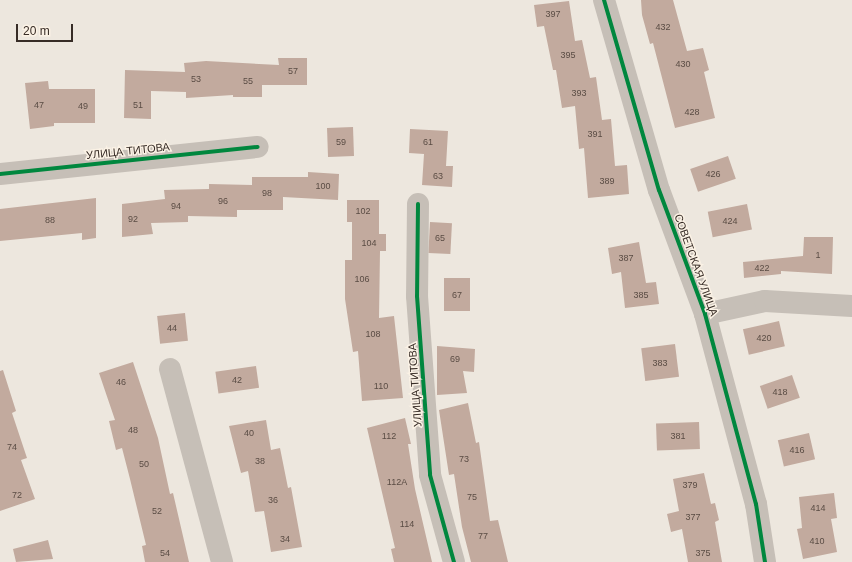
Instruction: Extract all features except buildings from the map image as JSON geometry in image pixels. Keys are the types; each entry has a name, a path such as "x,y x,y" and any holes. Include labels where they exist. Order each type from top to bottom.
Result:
{"street":[{"name":"СОВЕТСКАЯ УЛИЦА","path":"604,0 659,190 705,314 756,504 766,562"},
{"name":"УЛИЦА ТИТОВА","path":"0,174 258,147"},
{"name":"УЛИЦА ТИТОВА","path":"418,204 417,296 430,475 454,562"},
{"path":"705,314 765,301 852,306"},
{"path":"170,369 222,562"}],"cycle path":[{"path":"604,0 659,190 705,314 756,504 765,562"},
{"path":"0,174 258,147"},
{"path":"418,204 417,296 430,475 454,562"}]}
